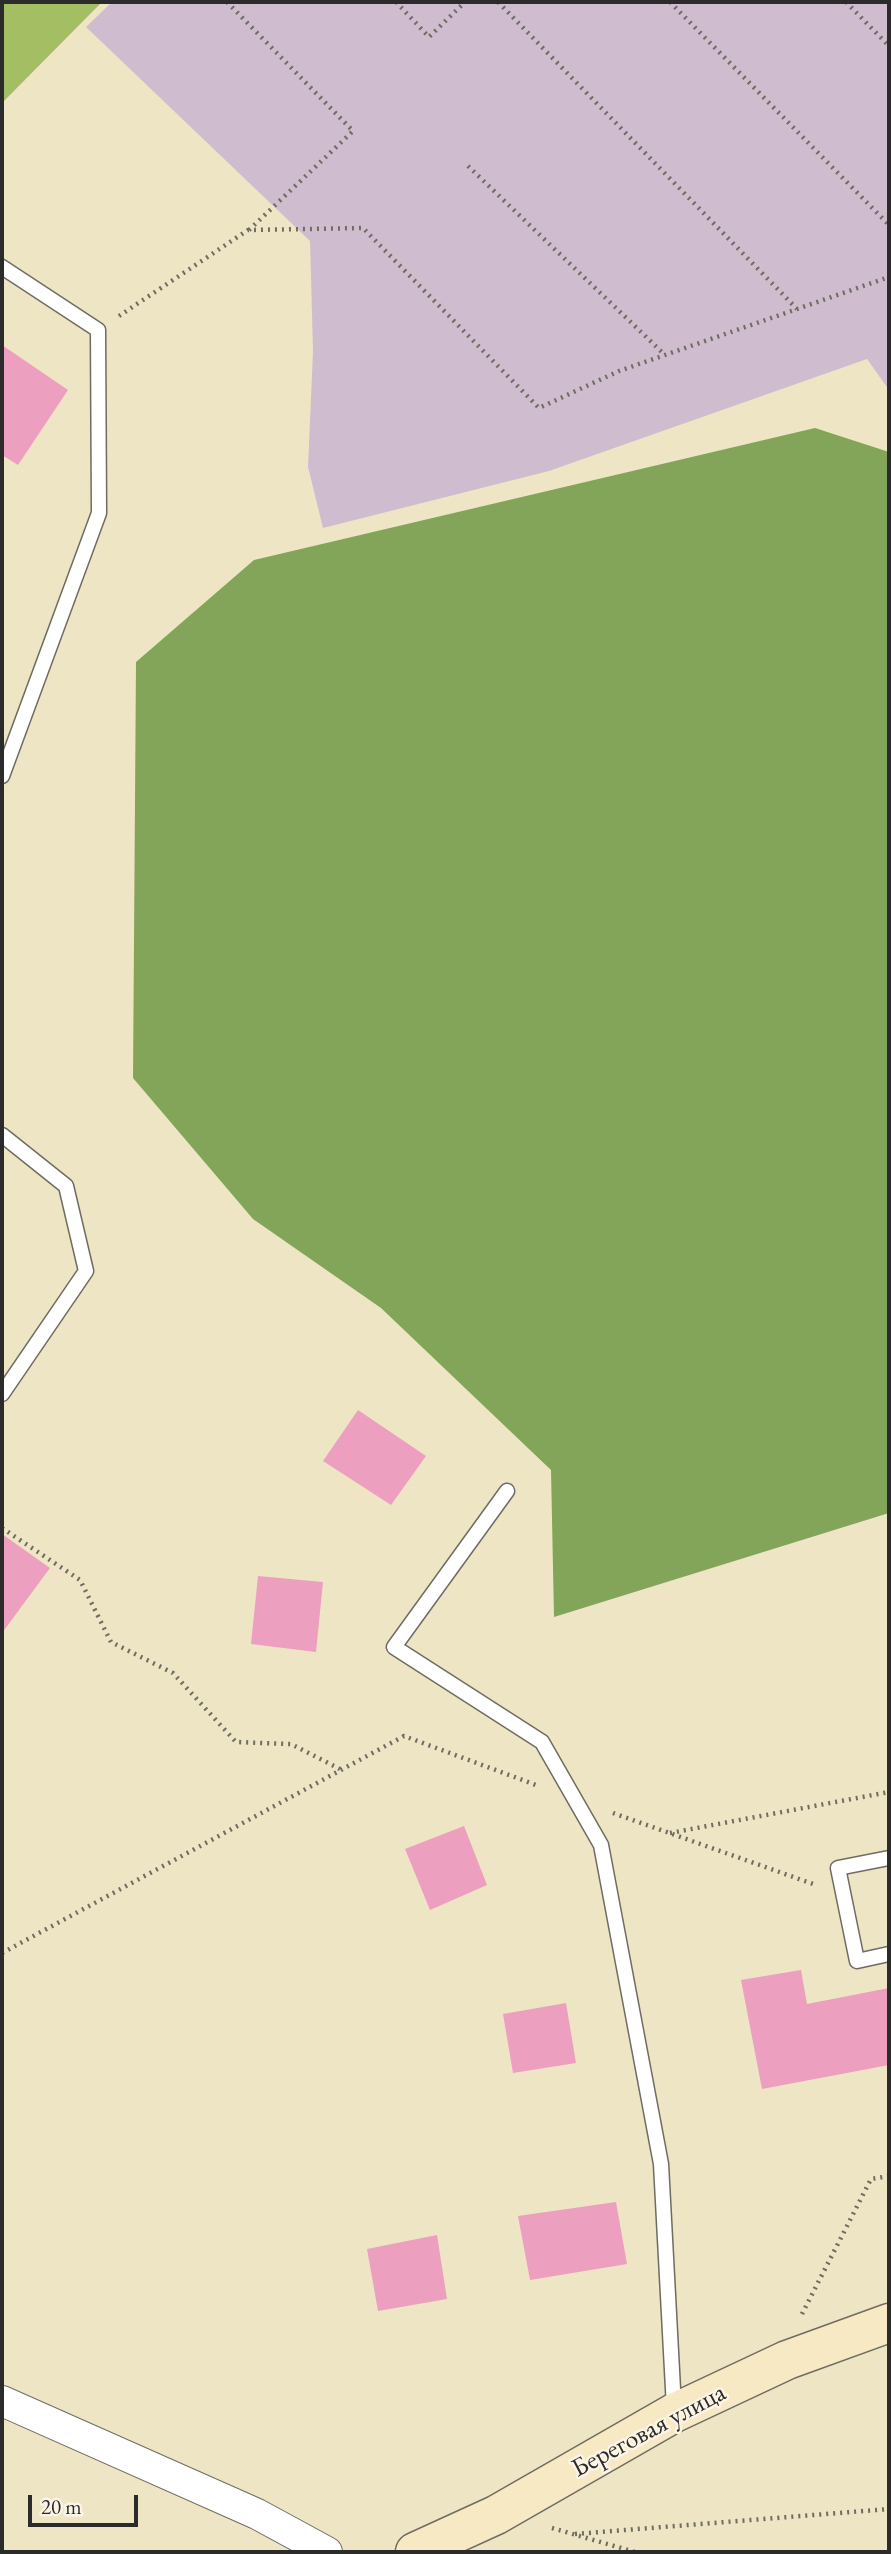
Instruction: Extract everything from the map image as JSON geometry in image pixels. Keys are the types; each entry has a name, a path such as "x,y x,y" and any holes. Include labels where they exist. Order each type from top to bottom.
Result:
{"street":[{"name":"Береговая улица","path":"415,2552 496,2515 674,2413 776,2364 889,2323"},
{"path":"2,2401 257,2514 327,2552"}],"lane":[{"path":"2,267 98,330 99,513 2,776"},
{"path":"2,1135 66,1186 86,1271 2,1394"},
{"path":"507,1491 394,1647 542,1742 601,1845 661,2164 674,2413"},
{"path":"889,1858 838,1868 857,1961 889,1954"}],"path":[{"path":"98,330 248,230 353,131 227,2"},
{"path":"396,2 429,37 464,2"},
{"path":"498,2 797,309"},
{"path":"670,2 889,225"},
{"path":"846,2 889,46"},
{"path":"468,166 665,355"},
{"path":"248,230 363,228 539,408 619,371 889,277"},
{"path":"2,1528 80,1580 111,1642 173,1672 236,1742 291,1744 341,1770"},
{"path":"2,1952 404,1736 843,1895"},
{"path":"669,1833 889,1792"},
{"path":"776,2364 871,2179 889,2176"},
{"path":"575,2534 889,2509"},
{"path":"496,2515 635,2552"}],"shaded area":[{"path":"112,2 889,2 889,390 867,359 549,471 323,528 308,467 313,351 310,241 86,27"}],"green space":[{"path":"2,2 102,2 2,103"},
{"path":"815,428 889,452 889,1513 554,1617 551,1470 381,1308 253,1219 133,1078 136,662 254,560"}],"building":[{"path":"2,345 68,390 18,465 2,455"},
{"path":"358,1410 426,1456 391,1505 323,1461"},
{"path":"2,1534 50,1568 2,1633"},
{"path":"258,1576 323,1582 316,1652 251,1644"},
{"path":"464,1826 487,1885 430,1910 405,1849"},
{"path":"801,1970 807,2004 889,1988 889,2065 762,2089 741,1980"},
{"path":"566,2003 576,2063 513,2073 503,2014"},
{"path":"616,2202 627,2264 530,2280 518,2216"},
{"path":"437,2235 447,2299 378,2311 367,2249"}]}
